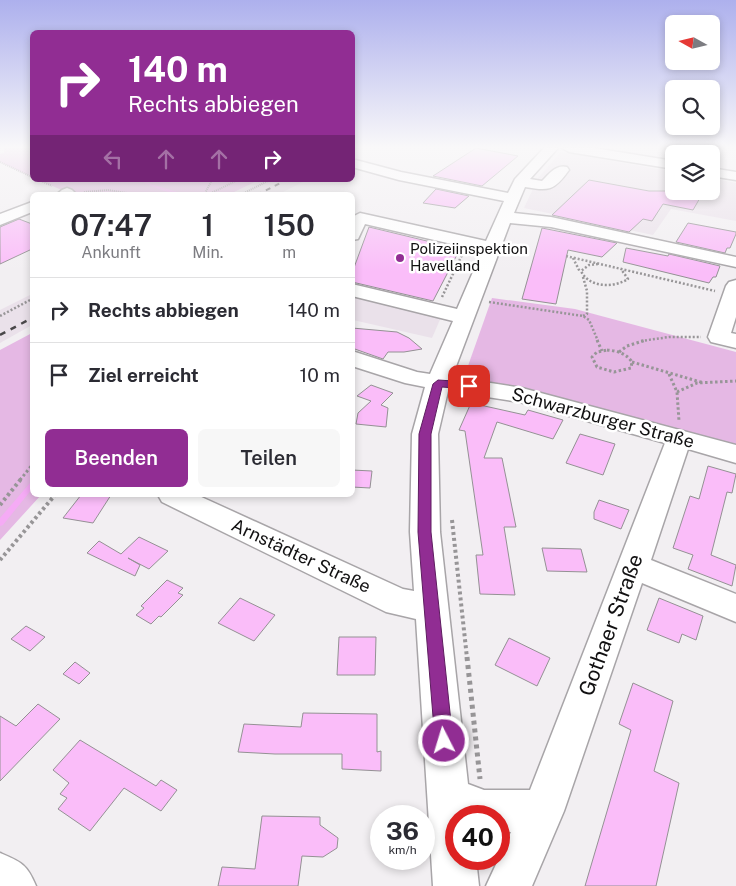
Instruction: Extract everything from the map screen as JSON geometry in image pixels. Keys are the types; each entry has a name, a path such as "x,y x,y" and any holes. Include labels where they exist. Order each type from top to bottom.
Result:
{"street":[{"path":"468,189 512,198"},
{"path":"466,805 433,608 425,532 425,434 438,384 463,317 516,189"},
{"path":"0,220 30,208"},
{"path":"504,217 551,222 736,262"},
{"path":"355,229 360,218 491,248"},
{"path":"355,291 463,317"},
{"path":"727,339 734,291"},
{"name":"Schwarzburger Straße","path":"355,359 438,384 469,386 522,395 736,454"},
{"name":"Gothaer Straße","path":"509,886 543,811 679,439"},
{"name":"Arnstädter Straße","path":"176,497 398,602 433,608"},
{"path":"633,566 736,608"},
{"path":"510,808 543,811"},
{"path":"456,886 458,870"},
{"path":"0,876 13,886"}],"path":[{"path":"87,192 108,190 120,192"},
{"path":"436,310 467,243"},
{"path":"566,256 734,291"},
{"path":"573,257 587,286 588,314 583,316"},
{"path":"582,274 581,271 584,268 605,264"},
{"path":"582,274 588,280 599,284 622,284 628,279 625,272 618,268"},
{"path":"491,293 488,302 583,316 589,320 602,351"},
{"path":"0,316 30,300"},
{"path":"619,352 626,346 644,340 727,339"},
{"path":"602,351 619,352 628,356 632,362 631,368 618,372 606,371 596,366 592,360 594,354 602,351"},
{"path":"632,362 646,364 669,374 704,383"},
{"path":"669,374 677,392 679,439"},
{"path":"677,392 683,387 704,383 736,381"},
{"path":"0,504 30,467"},
{"path":"0,560 53,497"},
{"path":"451,512 466,805"}],"shaded area":[{"path":"60,189 240,189 234,192 66,192"},
{"path":"240,189 288,189 283,192 234,192"},
{"path":"533,189 665,189 665,200 720,200 720,189 736,189 736,221 671,209 653,235 524,208"},
{"path":"355,293 442,315 432,338 355,320"},
{"path":"30,295 30,326 0,343 0,310"},
{"path":"492,298 575,309 736,352 736,447 463,380"},
{"path":"30,334 30,497 39,497 0,540 0,350"}],"building":[{"path":"436,189 469,196 455,208 423,203"},
{"path":"579,189 665,191 665,200 699,200 693,210 663,204 652,221 643,219 629,232 552,215"},
{"path":"19,219 30,223 30,250 0,264 0,227"},
{"path":"688,223 736,232 736,234 730,248 727,248 725,253 676,242"},
{"path":"369,227 460,249 433,301 355,283 355,265"},
{"path":"542,228 617,243 602,257 568,250 556,304 522,299"},
{"path":"626,248 668,256 669,254 720,266 716,277 713,277 709,283 623,262"},
{"path":"355,328 397,332 409,338 422,349 388,352 383,359 355,349"},
{"path":"371,385 393,393 381,405 388,408 386,427 356,424 358,413 371,401 357,396"},
{"path":"471,403 525,415 528,410 563,420 553,439 497,422 484,458 502,458 516,527 504,527 515,595 480,594 476,555 483,555 465,431 459,430"},
{"path":"580,434 615,444 603,475 566,463"},
{"path":"708,466 736,474 732,493 727,492 711,555 736,565 732,586 688,569 693,555 673,548 690,496 699,499"},
{"path":"355,470 372,471 370,488 355,487"},
{"path":"79,497 110,497 93,523 63,518"},
{"path":"599,500 629,510 621,529 594,519 594,512"},
{"path":"139,537 168,551 149,569 128,558 140,565 135,576 87,553 99,541 121,554"},
{"path":"542,548 581,549 587,572 547,571"},
{"path":"167,580 183,588 178,593 183,595 161,617 159,616 151,624 136,615 144,608 141,606"},
{"path":"240,598 275,615 254,641 218,623"},
{"path":"659,598 703,616 696,640 682,634 679,643 647,630"},
{"path":"26,626 45,637 30,651 11,639"},
{"path":"339,637 376,637 375,675 337,675"},
{"path":"509,638 550,658 537,686 495,665"},
{"path":"75,662 90,673 79,684 63,674"},
{"path":"633,683 673,701 654,771 679,783 656,886 585,886 631,730 619,724"},
{"path":"38,704 60,719 0,781 0,716 16,726"},
{"path":"303,713 377,714 377,752 381,751 381,771 342,769 342,754 238,752 244,724 301,727"},
{"path":"80,740 156,786 161,780 177,790 161,811 124,788 90,831 58,809 67,798 60,794 69,783 53,770"},
{"path":"262,816 320,817 320,825 338,838 337,848 323,857 302,856 298,886 218,886 222,867 255,869"}],"waterway":[{"path":"165,189 174,192"},
{"path":"0,523 30,487"}],"railway":[{"path":"263,192 268,189"},
{"path":"0,335 30,319"}],"place":[{"name":"Polizeiinspektion Havelland","path":"400,258"}],"route":[{"path":"444,741 425,532 425,434 438,384 469,386"}]}
